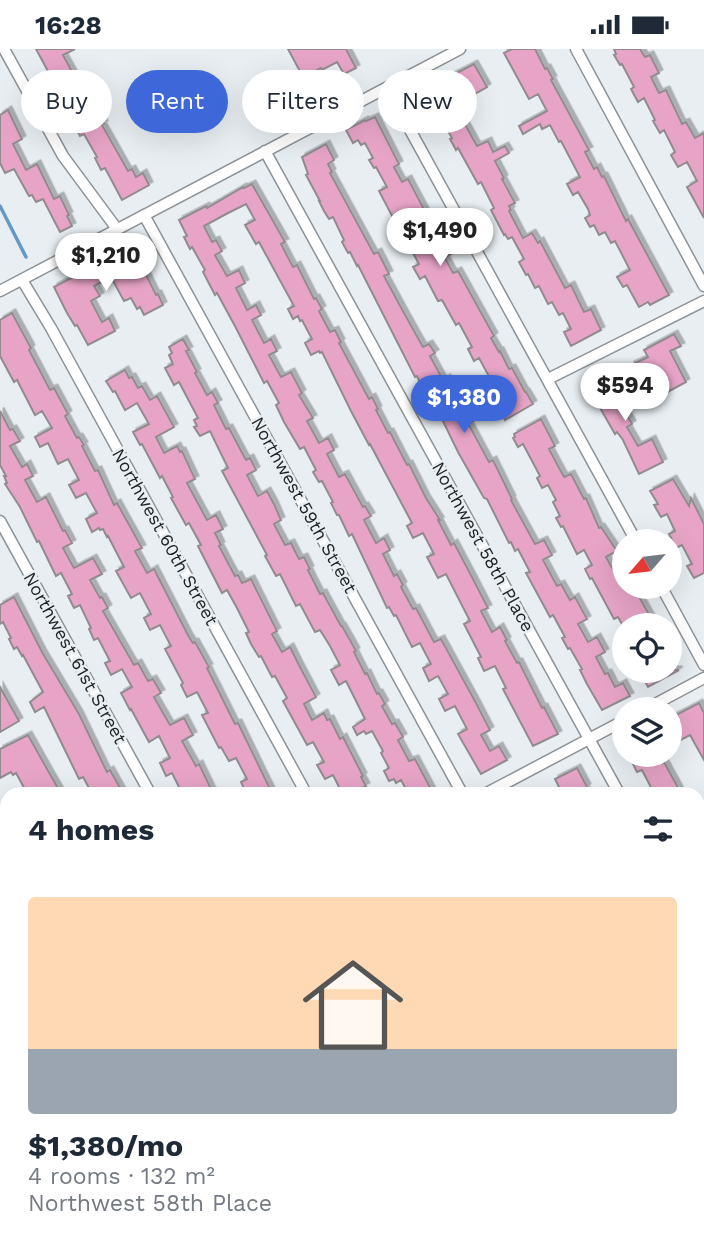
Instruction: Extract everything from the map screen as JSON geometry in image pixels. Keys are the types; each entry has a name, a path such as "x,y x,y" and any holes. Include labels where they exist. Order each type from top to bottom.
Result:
{"street":[{"path":"4,49 62,156 117,229"},
{"path":"421,70 460,49"},
{"path":"576,49 704,286"},
{"path":"0,291 378,93"},
{"path":"412,133 629,529"},
{"name":"Northwest 58th Place","path":"265,151 615,787"},
{"name":"Northwest 59th Street","path":"144,215 459,787"},
{"name":"Northwest 60th Street","path":"22,280 303,787"},
{"path":"548,379 704,300"},
{"name":"Northwest 61st Street","path":"0,521 146,787"},
{"path":"668,599 704,665"},
{"path":"668,697 704,678"},
{"path":"498,787 612,727"}],"building":[{"path":"36,49 75,49 63,55 71,70 47,70"},
{"path":"288,49 346,49 356,68 342,70 337,62 322,70 299,70"},
{"path":"512,49 535,49 589,150 585,152 594,169 597,167 602,177 604,176 626,221 628,219 669,295 650,305 648,302 639,307 627,285 623,287 617,277 630,270 615,241 611,243 605,232 599,235 594,225 590,227 585,218 590,215 588,209 578,192 573,195 567,184 580,177 561,141 559,142 550,125 542,129 540,124 523,134 519,126 547,111 538,94 529,99 504,53"},
{"path":"614,49 640,49 645,57 650,55 659,73 651,77 659,93 666,90 682,124 686,122 695,138 704,133 704,218 687,187 697,181 687,162 678,167 671,155 675,152 664,130 660,133 644,98 638,102 631,89 634,87 614,55"},
{"path":"474,64 487,87 477,93 477,70 462,70"},
{"path":"8,110 22,139 13,144 26,170 37,164 54,199 60,196 69,215 67,216 72,226 60,232 43,199 36,202 32,195 29,196 14,169 5,173 0,163 0,115"},
{"path":"375,117 378,133 383,133 399,164 394,167 402,182 408,179 451,254 445,258 453,273 458,271 494,336 491,338 533,404 505,420 494,395 498,393 479,358 474,361 468,349 472,347 459,323 456,325 442,300 438,301 425,276 420,279 413,267 419,264 379,191 387,187 369,160 373,158 365,143 361,145 358,140 353,143 348,133 364,133 366,121"},
{"path":"78,133 107,133 128,171 132,169 136,177 143,173 149,185 122,200 105,168 101,170 84,134 80,136"},
{"path":"449,133 470,133 477,146 488,141 493,152 505,146 509,153 495,161 515,203 509,206 509,211 523,238 532,233 538,243 540,241 565,288 571,285 584,312 591,309 601,330 571,346 564,332 571,329 563,313 559,315 552,302 548,304 539,286 535,288 528,274 526,275 519,262 524,259 512,237 508,239 504,235 481,182 478,184 458,148 456,150 450,139 452,138"},
{"path":"326,144 334,160 328,164 332,172 330,173 374,254 378,252 389,274 384,276 404,313 423,347 429,344 435,353 430,356 443,380 447,378 464,410 469,408 475,420 468,423 489,462 493,460 535,544 544,540 552,555 543,560 557,586 561,584 570,600 575,597 587,619 578,624 588,642 597,637 605,652 596,657 605,674 608,673 615,687 623,683 630,696 612,697 612,705 602,710 580,670 582,669 562,638 565,637 553,615 550,617 526,573 530,572 518,549 515,551 511,542 509,543 441,417 438,419 423,384 415,377 358,265 342,242 344,240 333,217 329,219 324,211 306,175 308,174 302,157"},
{"path":"252,184 285,242 281,244 293,267 297,265 314,299 316,298 322,309 319,311 330,332 335,330 341,342 339,343 369,399 372,397 388,433 390,432 407,465 409,464 451,545 454,543 488,608 481,611 492,632 500,627 507,640 505,641 558,734 533,746 503,689 506,688 495,666 484,671 478,658 481,657 464,624 470,621 446,574 438,578 427,557 434,554 423,533 413,538 407,526 412,523 322,352 311,355 305,343 312,339 302,320 300,321 298,316 293,319 288,309 294,306 259,242 256,244 245,225 255,220 246,204 228,213 204,226 212,242 216,240 222,251 215,255 227,276 239,270 245,283 236,288 247,310 256,305 261,315 252,320 264,343 271,339 277,351 269,355 281,377 291,372 302,393 299,395 313,418 307,421 319,443 328,438 334,450 327,454 339,477 345,474 371,516 364,520 376,543 384,538 390,550 383,554 394,576 397,574 403,585 401,587 434,642 441,639 476,703 490,730 481,735 490,751 499,746 507,760 481,774 458,734 467,729 455,706 445,711 439,699 448,694 438,676 429,681 423,668 431,664 420,643 412,647 396,615 387,608 352,534 349,536 322,481 319,482 313,472 316,470 304,447 300,449 284,422 276,405 279,403 267,381 264,383 217,293 215,295 203,272 205,270 184,237 187,236 179,220"},
{"path":"130,249 134,256 136,254 163,305 144,315 131,298 124,301 111,277 94,286 100,296 91,301 102,322 109,318 115,331 88,345 54,287"},
{"path":"12,313 50,390 54,388 68,414 65,416 84,445 82,446 95,471 98,470 114,505 117,503 142,548 135,551 147,573 154,569 189,637 195,642 209,667 207,668 235,724 238,723 269,787 243,787 241,782 247,779 236,758 229,761 221,747 219,748 202,715 208,713 197,692 187,697 181,685 183,683 165,649 171,646 160,625 150,630 144,618 151,614 140,593 131,598 116,571 124,567 108,536 99,528 92,532 86,519 97,513 86,493 76,498 69,485 79,480 68,459 58,464 48,443 40,447 35,437 52,428 42,411 35,415 17,380 14,382 0,356 0,320"},
{"path":"674,334 681,346 670,351 686,382 664,394 650,367 636,375 631,365 648,357 644,350"},
{"path":"183,339 197,372 195,373 207,395 212,392 218,403 214,405 226,429 229,428 246,460 250,458 256,470 247,475 258,496 267,491 281,520 274,524 285,545 291,543 299,559 304,557 320,594 323,593 356,651 354,652 365,674 367,673 385,704 382,706 392,724 395,723 403,737 398,740 409,761 415,759 430,787 405,787 401,780 396,783 394,779 389,781 384,771 389,768 372,731 357,735 353,727 365,719 346,681 339,685 331,670 340,665 320,630 315,632 300,604 296,606 280,574 276,576 222,471 228,468 210,431 200,436 194,427 197,426 194,420 198,418 179,382 174,385 165,368 173,364 169,347"},
{"path":"125,370 138,388 142,386 150,400 157,396 174,427 156,437 164,453 177,446 180,452 182,451 195,479 187,483 207,520 216,515 223,529 215,533 221,545 219,546 235,576 238,575 242,583 251,579 277,631 272,634 282,652 290,647 316,697 304,704 312,720 324,713 327,720 330,719 340,739 343,737 366,786 339,787 333,775 325,779 317,765 324,762 313,742 307,745 283,701 287,698 275,676 272,677 251,644 246,633 249,632 227,590 222,593 189,523 186,525 162,476 160,478 133,432 149,424 137,403 125,410 106,381"},
{"path":"625,374 634,390 618,399 632,424 627,427 638,446 652,439 663,462 639,474 623,440 617,432 615,434 591,392"},
{"path":"0,411 10,430 13,429 20,441 10,446 22,467 27,464 33,476 25,480 37,502 46,497 63,531 65,530 72,543 63,548 74,568 93,558 102,574 90,580 108,608 103,611 134,665 138,663 148,681 153,679 161,693 154,697 170,725 184,718 193,735 182,741 196,766 199,764 210,787 179,787 172,773 166,776 160,763 170,758 159,736 149,742 130,710 121,693 132,687 122,669 111,675 105,663 110,661 98,638 94,640 80,605 74,608 68,596 72,594 61,573 56,576 39,541 37,542 5,484 6,476 0,465"},
{"path":"541,419 555,446 549,449 564,477 571,474 584,499 586,498 599,528 601,527 612,544 612,554 606,557 612,568 612,599 640,599 648,613 612,613 612,615 585,569 592,565 584,550 577,554 556,518 560,516 553,502 556,500 548,485 542,488 537,478 540,476 523,444 518,447 513,438 514,434"},
{"path":"673,479 689,506 691,498 704,524 704,573 694,578 687,566 692,564 682,545 682,529 674,529 667,514 661,517 654,505 658,504 650,491"},
{"path":"14,597 42,652 79,714 107,772 110,770 120,787 89,787 83,777 79,779 44,707 35,712 30,702 43,692 23,655 17,647 14,649 3,622 0,624 0,605"},
{"path":"0,687 19,721 0,732"},
{"path":"699,703 704,713 704,760 690,735 682,739 682,712"},
{"path":"28,735 57,787 24,787 16,773 13,775 11,772 0,778 0,749"},
{"path":"634,767 667,767 678,787 651,787 642,770 637,772"},
{"path":"577,768 587,787 559,787 555,779"}],"waterway":[{"path":"0,206 26,257"}]}
